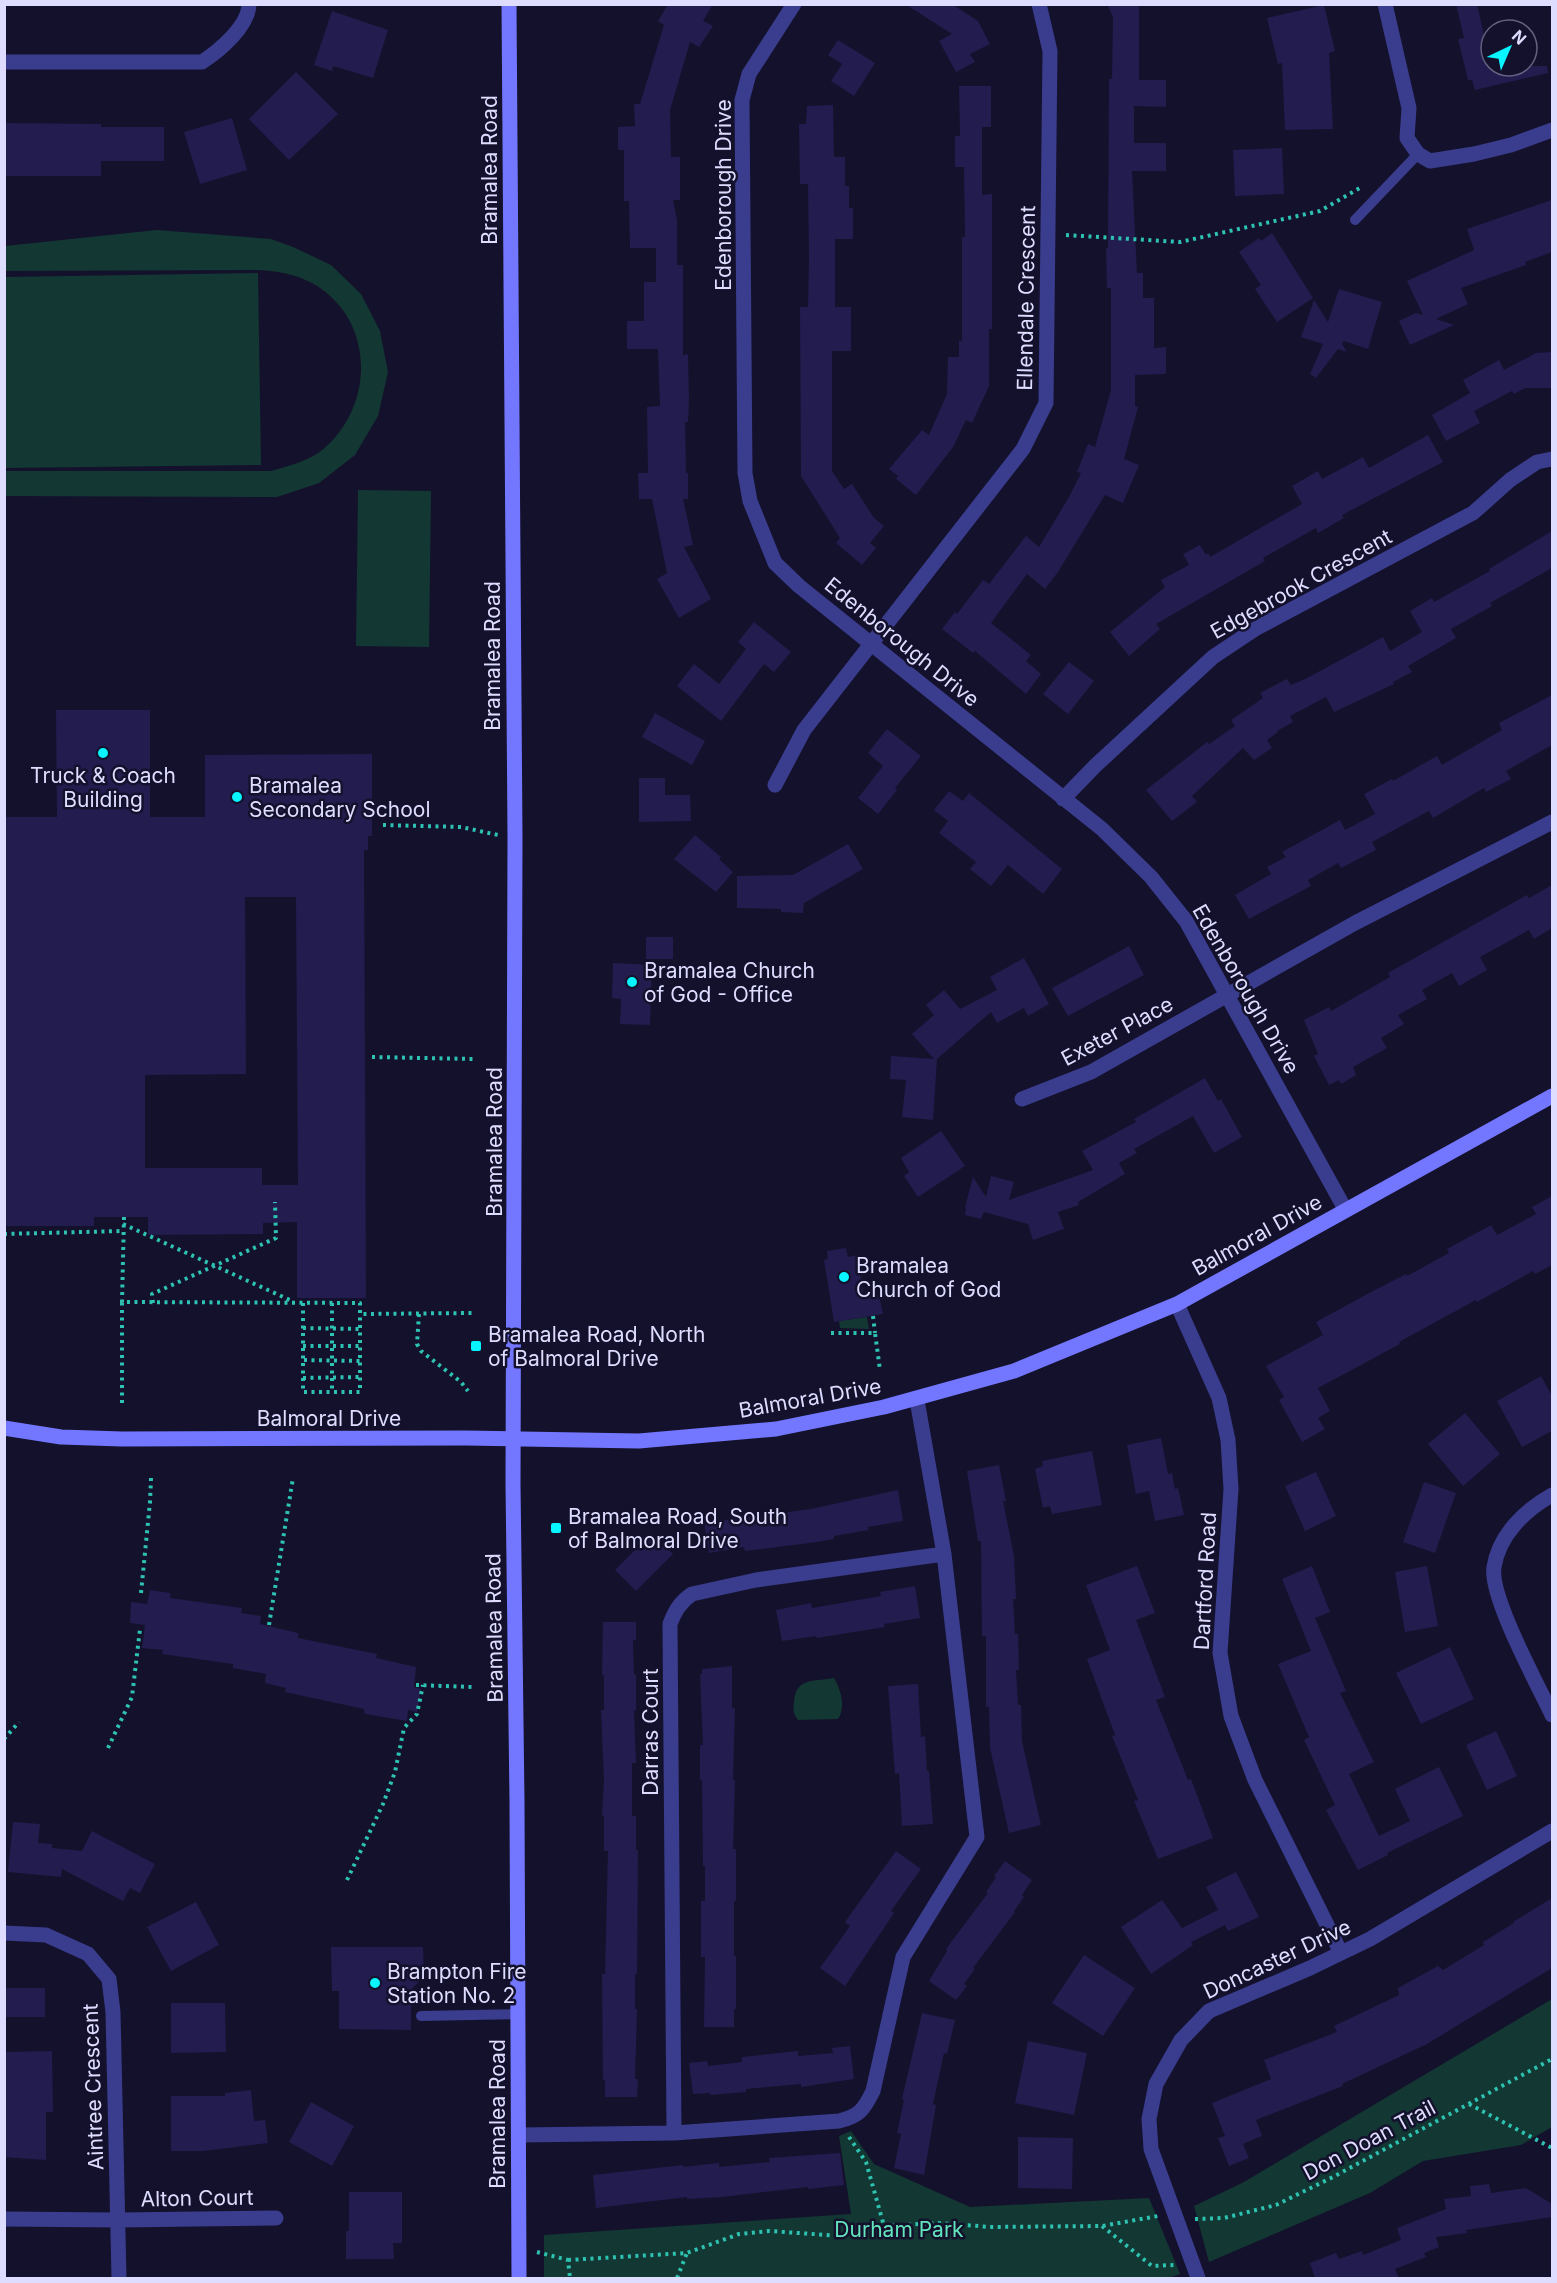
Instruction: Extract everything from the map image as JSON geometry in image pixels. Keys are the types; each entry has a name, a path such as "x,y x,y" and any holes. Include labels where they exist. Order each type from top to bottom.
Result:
{"main road":[{"name":"Bramalea Road","path":"509,4 515,838 513,1439 519,2278"},
{"name":"Balmoral Drive","path":"4,1428 61,1437 122,1439 639,1441 776,1429 917,1400 1014,1371 1177,1304 1552,1096"}],"street":[{"path":"4,62 202,62 235,34 249,10 249,4"},
{"name":"Edenborough Drive","path":"794,4 749,74 742,100 745,473 750,501 775,563 799,586 1102,829 1151,877 1186,921 1345,1209"},
{"name":"Ellendale Crescent","path":"776,785 804,730 1023,449 1046,403 1050,51 1039,4"},
{"path":"1385,4 1409,108 1407,138 1418,154 1430,161 1474,154 1511,145 1552,130"},
{"name":"Edgebrook Crescent","path":"1063,799 1095,766 1213,657 1255,629 1473,513 1510,480 1537,462 1552,459"},
{"path":"1228,996 1355,923 1552,822"},
{"name":"Exeter Place","path":"1022,1099 1091,1072 1228,996"},
{"name":"Dartford Road","path":"1177,1304 1219,1398 1228,1440 1231,1489 1220,1653 1231,1716 1255,1780 1341,1953"},
{"path":"519,2135 674,2133 839,2121 854,2118 866,2106 873,2091 903,1957 977,1836 944,1554 917,1400"},
{"path":"1552,1494 1518,1521 1500,1544 1493,1569 1500,1604 1552,1715"},
{"name":"Darras Court","path":"674,2133 670,1624 675,1610 692,1594 746,1582 944,1554"},
{"name":"Doncaster Drive","path":"1196,2271 1151,2149 1149,2119 1156,2084 1181,2040 1209,2011 1310,1968 1370,1939 1552,1831"},
{"name":"Aintree Crescent","path":"4,1933 46,1935 88,1954 109,1979 113,2012 119,2278"},
{"name":"Alton Court","path":"4,2219 276,2218"}],"lane":[{"path":"1355,220 1418,154"},
{"path":"421,2016 518,2014"}],"path":[{"path":"1048,233 1180,242 1320,211 1369,182"},
{"path":"383,825 461,827 515,838"},
{"path":"372,1057 474,1059"},
{"path":"153,1303 152,1294 276,1238 275,1203"},
{"path":"122,1402 124,1217"},
{"path":"123,1224 295,1303"},
{"path":"4,1234 123,1231"},
{"path":"122,1302 360,1303 360,1392 303,1392 303,1303"},
{"path":"332,1303 332,1392"},
{"path":"360,1314 473,1313"},
{"path":"419,1314 417,1344 421,1350 461,1382 468,1391"},
{"path":"873,1316 880,1370"},
{"path":"303,1328 360,1329"},
{"path":"831,1333 875,1333"},
{"path":"303,1346 360,1346"},
{"path":"304,1360 360,1361"},
{"path":"303,1378 360,1377"},
{"path":"141,1593 151,1478"},
{"path":"269,1625 293,1478"},
{"path":"108,1748 132,1697 140,1629"},
{"path":"416,1685 472,1686"},
{"path":"347,1880 383,1804 394,1772 404,1728 417,1714 423,1685"},
{"path":"4,1739 19,1722"},
{"name":"Don Doan Trail","path":"1191,2219 1224,2218 1276,2205 1552,2060"},
{"path":"1469,2104 1552,2148"},
{"path":"839,2121 866,2162 884,2226"},
{"path":"519,2247 568,2260 687,2253 739,2235 769,2231 842,2236 884,2226 938,2223 990,2227 1102,2226 1159,2216"},
{"path":"1102,2226 1152,2266 1196,2271"},
{"path":"677,2278 687,2253"},
{"path":"568,2260 570,2278"}],"green space":[{"path":"157,230 271,239 331,265 361,294 380,331 388,372 378,416 355,455 319,483 277,497 5,496 5,471 271,471 302,461 323,450 344,425 355,404 360,382 361,359 356,336 347,316 332,298 306,280 259,270 5,271 5,246"},
{"path":"258,273 261,465 5,468 5,277"},
{"path":"358,490 431,491 429,647 356,646"},
{"path":"867,1317 869,1329 840,1328 839,1321"},
{"path":"834,1678 842,1699 842,1709 838,1719 798,1720 794,1707 798,1688 807,1682"},
{"path":"1552,1999 1552,2127 1521,2145 1423,2161 1370,2193 1209,2262 1194,2206 1244,2182"},
{"name":"Durham Park","path":"851,2131 874,2164 970,2207 1149,2198 1180,2274 1169,2278 544,2278 544,2235 851,2214 839,2136"}],"building":[{"path":"668,4 713,4 703,21 713,26 699,47 690,42 670,110 671,157 680,157 680,200 673,200 677,220 677,265 683,265 683,355 688,354 688,422 685,422 688,499 683,499 693,545 684,547 711,599 679,618 657,579 667,573 652,499 639,499 638,473 648,473 647,407 660,406 658,349 627,349 627,321 644,321 644,282 656,282 656,248 630,248 629,201 624,201 624,150 618,150 618,127 635,126 634,104 640,104 664,25 658,21"},
{"path":"905,4 952,4 978,21 990,44 970,54 975,62 956,72 939,41 952,34"},
{"path":"1107,4 1139,4 1139,80 1166,80 1166,107 1134,106 1134,143 1166,143 1166,171 1132,171 1137,273 1143,273 1143,298 1154,298 1154,348 1166,347 1166,374 1135,375 1135,406 1138,407 1124,459 1139,465 1123,503 1105,495 1058,572 1045,589 1027,574 991,623 1031,655 1026,661 1041,674 1026,694 975,651 973,653 942,629 955,612 957,614 983,580 989,584 1026,536 1039,547 1081,473 1077,472 1088,444 1095,447 1111,390 1111,288 1107,288 1106,248 1108,248 1109,79 1112,79 1113,17"},
{"path":"1456,4 1477,4 1480,18 1479,78 1527,78 1475,90 1472,80 1468,80 1458,39 1464,38"},
{"path":"1324,5 1335,51 1329,53 1333,129 1285,130 1282,63 1278,64 1267,18"},
{"path":"332,11 388,30 373,78 333,66 332,71 314,65"},
{"path":"838,40 875,63 854,96 831,81 842,64 828,55"},
{"path":"1539,66 1547,66 1548,73 1539,75"},
{"path":"296,72 338,114 289,160 249,119"},
{"path":"959,86 991,86 991,127 982,127 982,195 992,194 992,329 989,329 989,386 972,423 966,420 953,447 916,495 896,479 898,476 889,469 922,430 929,435 947,394 948,357 959,357 959,341 962,341 962,237 965,237 964,167 955,167 955,136 960,136"},
{"path":"833,105 834,157 845,157 845,186 849,186 849,208 853,208 853,239 835,239 835,307 851,307 851,351 832,351 832,471 844,489 852,484 874,518 884,526 870,543 876,548 862,565 836,543 840,538 801,476 800,307 808,307 809,258 808,184 800,184 799,124 806,124 807,106"},
{"path":"232,118 247,170 200,184 184,132"},
{"path":"4,123 164,127 164,161 101,161 101,176 4,176"},
{"path":"1282,148 1284,194 1235,196 1233,150"},
{"path":"1552,200 1552,252 1525,262 1526,265 1461,288 1468,304 1436,319 1454,325 1410,345 1399,321 1416,313 1423,315 1407,281 1474,250 1467,229"},
{"path":"1272,233 1313,298 1277,322 1255,289 1261,285 1239,252 1259,238 1261,241"},
{"path":"1339,289 1382,302 1368,349 1344,341 1342,344 1347,352 1338,349 1316,378 1310,374 1323,344 1301,337 1314,300 1328,322"},
{"path":"1552,352 1552,388 1525,388 1514,394 1512,391 1474,411 1480,423 1446,441 1432,415 1470,393 1463,380 1499,360 1504,370 1536,353"},
{"path":"1428,435 1443,462 1342,515 1344,518 1318,533 1316,528 1263,558 1265,561 1156,624 1160,629 1129,656 1110,632 1165,587 1161,580 1189,565 1183,554 1200,545 1210,557 1302,504 1292,486 1318,471 1322,479 1363,457 1369,468"},
{"path":"1552,531 1552,568 1490,603 1492,606 1451,629 1456,638 1408,666 1412,672 1393,682 1394,684 1334,712 1326,697 1290,716 1293,722 1267,740 1272,748 1254,760 1243,748 1192,796 1197,802 1172,821 1146,790 1207,742 1209,744 1235,726 1231,720 1263,698 1260,693 1287,679 1291,685 1307,678 1383,637 1390,651 1422,632 1410,611 1432,598 1434,602 1490,571 1489,569"},
{"path":"754,622 791,652 774,672 764,664 721,721 677,686 694,664 719,684 746,649 738,642"},
{"path":"1069,662 1094,681 1068,714 1043,694"},
{"path":"1552,695 1552,745 1506,771 1511,779 1486,792 1484,788 1433,818 1429,811 1372,842 1376,850 1341,868 1338,863 1308,880 1311,886 1249,919 1235,895 1271,874 1267,867 1286,857 1282,852 1340,820 1345,830 1375,814 1364,794 1392,779 1393,781 1437,756 1442,765 1502,730 1499,723"},
{"path":"56,710 150,710 150,817 205,817 205,755 372,754 372,836 368,836 368,850 364,850 366,1298 297,1298 297,1222 263,1223 263,1234 148,1235 148,1217 94,1217 94,1226 4,1226 4,817 57,817","holes":["245,897 296,897 298,1185 262,1185 262,1168 145,1168 145,1075 246,1074"]},
{"path":"655,713 705,741 692,765 642,737"},
{"path":"887,729 921,756 895,788 897,790 878,814 858,798 883,766 868,753"},
{"path":"639,778 665,778 665,795 690,795 691,821 639,822"},
{"path":"949,791 963,801 969,793 1062,869 1043,894 1008,865 991,886 970,869 976,862 939,833 948,821 934,810"},
{"path":"695,835 721,857 719,859 733,872 716,892 674,859"},
{"path":"848,844 863,869 804,903 803,913 781,912 781,909 737,908 737,876 793,875"},
{"path":"1552,885 1552,928 1534,939 1529,930 1480,957 1487,970 1459,986 1452,973 1422,990 1427,999 1398,1015 1404,1024 1381,1038 1387,1048 1353,1067 1356,1075 1341,1084 1339,1080 1329,1085 1314,1056 1318,1054 1304,1020 1329,1007 1331,1011 1390,977 1388,973 1527,895 1529,898"},
{"path":"646,937 673,937 673,959 646,959"},
{"path":"1129,946 1144,975 1068,1016 1052,988"},
{"path":"1024,958 1049,1004 1028,1016 1024,1008 997,1023 991,1012 937,1059 933,1120 902,1117 906,1080 890,1079 891,1056 934,1059 912,1034 934,1015 926,1005 944,990 960,1009 997,990 990,977"},
{"name":"Bramalea Church of God - Office","path":"613,963 652,965 650,1025 620,1024 621,999 612,998"},
{"path":"1205,1078 1218,1101 1221,1099 1242,1137 1214,1153 1193,1116 1134,1149 1137,1153 1119,1163 1125,1174 1078,1202 1079,1205 1058,1212 1064,1229 1033,1240 1028,1224 984,1212 981,1219 965,1215 973,1177 986,1197 991,1176 1014,1182 1009,1200 1093,1170 1082,1151 1136,1122 1134,1119"},
{"path":"941,1131 965,1166 918,1197 904,1176 909,1172 901,1158"},
{"path":"1552,1196 1552,1265 1535,1274 1533,1271 1477,1302 1476,1300 1318,1388 1330,1411 1318,1418 1325,1429 1302,1442 1279,1400 1284,1397 1266,1366 1323,1335 1316,1322 1449,1253 1447,1249 1491,1225 1497,1235 1536,1214 1532,1207"},
{"name":"Bramalea Church of God","path":"846,1248 848,1257 857,1255 864,1297 879,1295 883,1314 834,1322 824,1260 828,1259 827,1251"},
{"path":"1541,1376 1552,1396 1552,1431 1522,1447 1497,1401"},
{"path":"1465,1413 1500,1454 1463,1486 1428,1444"},
{"path":"1161,1438 1168,1474 1172,1473 1175,1489 1178,1488 1184,1515 1155,1521 1149,1491 1136,1494 1127,1445"},
{"path":"1092,1451 1102,1505 1052,1514 1050,1506 1043,1508 1035,1469 1043,1466 1042,1461"},
{"path":"999,1465 1006,1501 1003,1501 1014,1556 1016,1599 1013,1599 1015,1634 1018,1634 1019,1670 1016,1670 1018,1705 1021,1705 1022,1741 1041,1825 1009,1833 990,1748 989,1707 986,1707 986,1636 982,1636 981,1541 978,1541 967,1471"},
{"path":"1316,1472 1336,1516 1305,1531 1285,1486"},
{"path":"1424,1482 1456,1493 1435,1553 1403,1542"},
{"path":"898,1490 903,1521 868,1527 869,1530 834,1536 834,1539 817,1542 745,1551 744,1547 709,1553 704,1523 811,1509"},
{"path":"652,1533 673,1554 636,1591 615,1570"},
{"path":"1137,1566 1155,1613 1136,1620 1165,1697 1156,1700 1188,1780 1191,1779 1213,1838 1158,1859 1134,1801 1138,1800 1112,1736 1115,1735 1087,1659 1110,1650 1086,1585"},
{"path":"1312,1566 1330,1612 1315,1618 1346,1691 1340,1693 1374,1762 1349,1774 1379,1836 1410,1821 1395,1789 1439,1767 1463,1816 1387,1853 1388,1855 1358,1870 1326,1810 1335,1805 1304,1740 1309,1737 1278,1664 1311,1651 1282,1579"},
{"path":"1427,1566 1438,1626 1405,1632 1395,1572"},
{"path":"915,1586 920,1618 884,1624 885,1627 782,1641 776,1610 811,1603 812,1608 881,1596 880,1592"},
{"path":"150,1590 170,1593 170,1598 242,1608 241,1613 261,1616 260,1624 298,1633 298,1638 377,1654 376,1658 416,1667 414,1687 421,1689 417,1712 408,1710 407,1721 365,1714 364,1709 285,1692 286,1688 265,1683 266,1674 233,1668 233,1664 162,1654 163,1650 142,1648 145,1625 130,1623 131,1602 147,1604"},
{"path":"603,1622 636,1622 636,1640 633,1640 634,1675 636,1674 636,1710 634,1711 636,1763 632,1763 632,1816 636,1816 636,1850 638,1850 637,1974 635,1974 637,2097 605,2097 605,2080 603,2080 602,1974 605,1974 608,1851 604,1851 604,1816 602,1816 604,1781 601,1710 604,1710"},
{"path":"1450,1647 1474,1699 1421,1724 1396,1673"},
{"path":"732,1666 732,1708 735,1708 733,1849 736,1849 734,1956 736,1956 736,2009 734,2009 734,2027 704,2027 705,1957 701,1957 701,1901 705,1901 705,1866 703,1866 702,1780 700,1780 700,1745 703,1745 700,1674 702,1674 702,1669"},
{"path":"918,1684 921,1737 925,1736 933,1824 902,1826 899,1773 895,1774 888,1686"},
{"path":"1496,1731 1517,1776 1487,1790 1466,1745"},
{"path":"13,1822 40,1824 38,1843 52,1844 52,1848 82,1851 92,1831 155,1864 140,1893 130,1888 123,1901 62,1869 61,1877 8,1872"},
{"path":"896,1851 921,1869 891,1911 894,1913 845,1986 820,1968 850,1926 845,1922"},
{"path":"1005,1861 1032,1880 1015,1912 973,1968 975,1969 964,1984 967,1986 956,2000 929,1981 947,1951 946,1949 988,1893 986,1892 996,1877 994,1876"},
{"path":"1236,1872 1259,1917 1228,1931 1225,1925 1191,1942 1193,1945 1151,1974 1121,1927 1162,1900 1182,1928 1218,1910 1206,1887"},
{"path":"1552,1898 1552,1968 1427,2044 1342,2084 1343,2086 1256,2120 1262,2136 1243,2144 1249,2158 1229,2166 1218,2138 1225,2136 1212,2103 1271,2079 1264,2060 1337,2032 1334,2026 1399,1995 1398,1988 1438,1966 1443,1970"},
{"path":"196,1902 219,1945 171,1971 147,1927"},
{"name":"Brampton Fire Station No. 2","path":"331,1947 423,1947 424,1976 411,1990 411,2030 339,2029 339,1991 332,1991"},
{"path":"1084,1955 1135,1988 1103,2036 1052,2003"},
{"path":"4,1988 45,1988 45,2017 4,2017"},
{"path":"171,2003 225,2003 226,2052 171,2053"},
{"path":"922,2013 955,2020 947,2054 944,2053 933,2104 936,2105 924,2175 894,2168 901,2134 897,2133 904,2100 902,2099"},
{"path":"1028,2041 1087,2053 1074,2115 1015,2103"},
{"path":"850,2046 854,2079 801,2087 801,2084 746,2089 746,2092 693,2094 689,2063 707,2061 708,2066 742,2062 742,2057 798,2051 798,2056 833,2053 832,2048"},
{"path":"52,2051 53,2112 46,2112 46,2160 4,2157 4,2052"},
{"path":"251,2090 254,2121 265,2120 268,2143 203,2151 171,2151 171,2096 225,2096 225,2093"},
{"path":"311,2102 354,2126 332,2166 289,2142"},
{"path":"1018,2137 1073,2138 1072,2189 1018,2188"},
{"path":"840,2153 844,2185 722,2197 687,2199 687,2197 596,2208 593,2175 683,2165 683,2167 719,2163 719,2167 770,2162 769,2158"},
{"path":"1489,2184 1491,2193 1526,2188 1552,2204 1552,2217 1466,2230 1467,2233 1436,2237 1439,2247 1424,2253 1426,2257 1395,2269 1399,2278 1315,2278 1310,2263 1336,2253 1339,2259 1362,2251 1363,2255 1401,2240 1397,2228 1446,2209 1444,2199 1471,2196 1470,2186"},
{"path":"349,2192 402,2192 402,2243 393,2243 394,2259 346,2259"}],"place":[{"name":"Truck & Coach Building","path":"103,753"},
{"name":"Bramalea Secondary School","path":"237,797"},
{"name":"Bramalea Church of God - Office","path":"632,982"},
{"name":"Bramalea Church of God","path":"844,1277"},
{"name":"Bramalea Road, North of Balmoral Drive","path":"476,1346"},
{"name":"Bramalea Road, South of Balmoral Drive","path":"556,1528"},
{"name":"Brampton Fire Station No. 2","path":"375,1983"}]}
